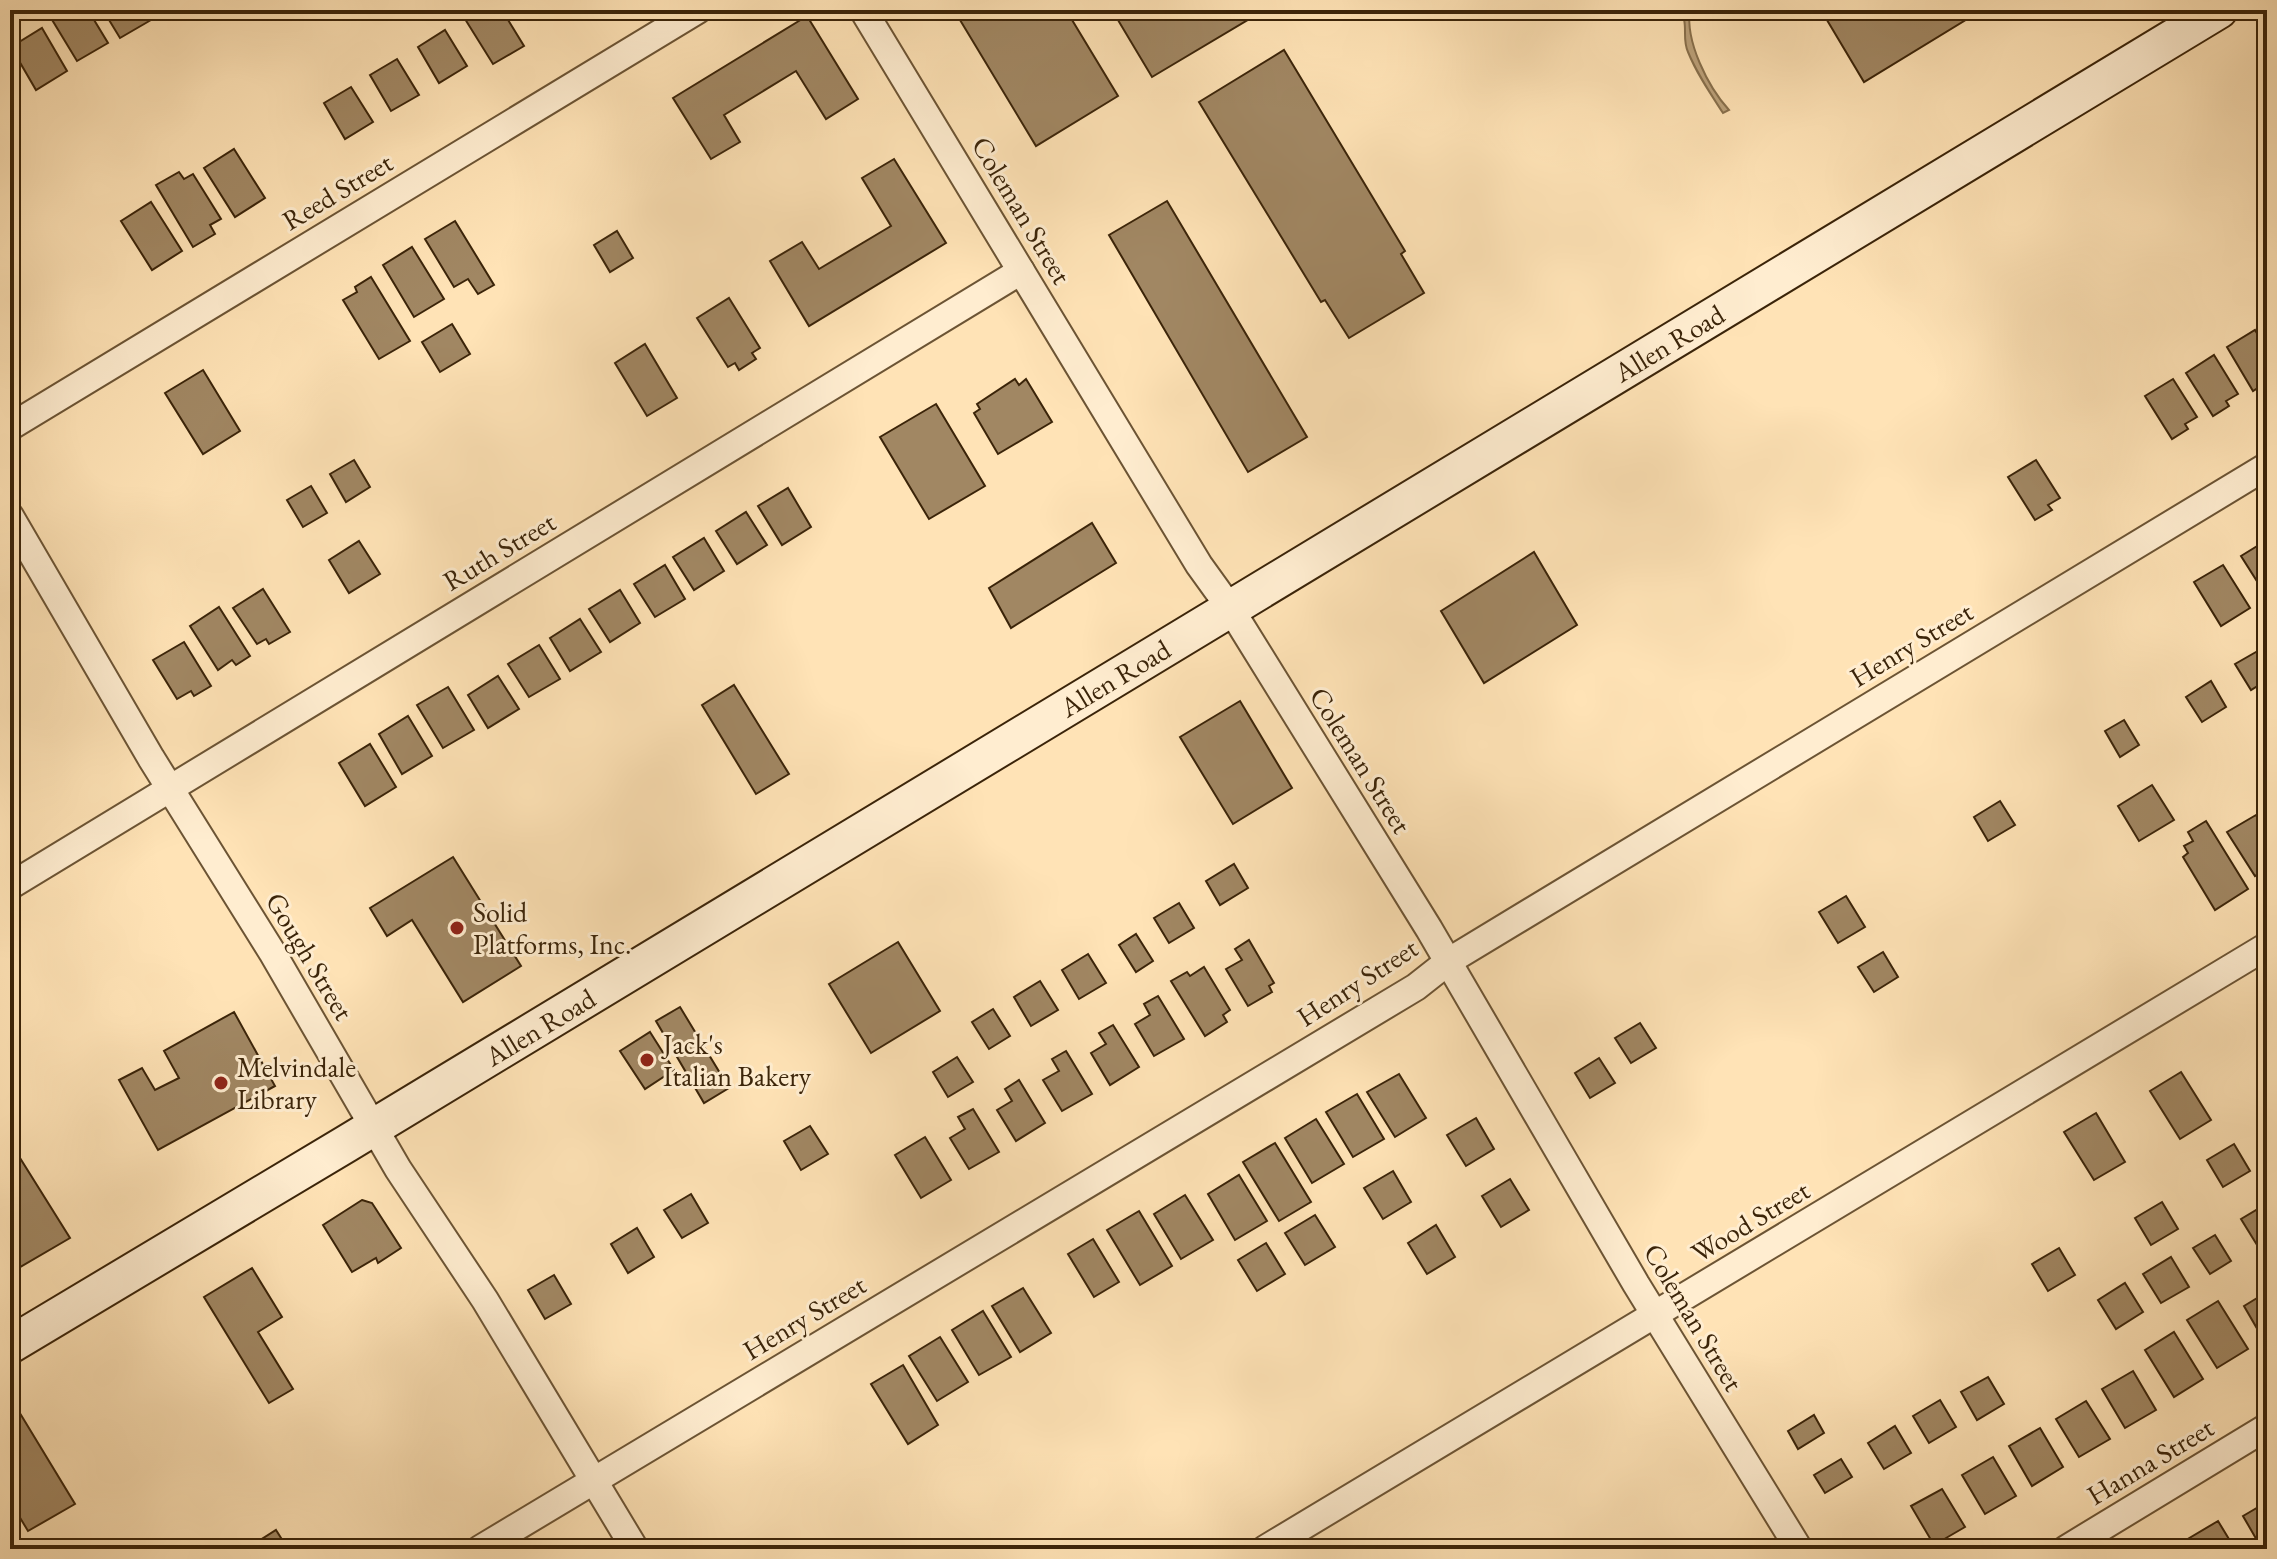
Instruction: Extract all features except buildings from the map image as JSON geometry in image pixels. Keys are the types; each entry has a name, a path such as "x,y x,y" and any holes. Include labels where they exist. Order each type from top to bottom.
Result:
{"main road":[{"name":"Allen Road","path":"10,1345 2219,10"}],"street":[{"name":"Reed Street","path":"10,427 698,10"},
{"name":"Coleman Street","path":"863,10 1199,565 1230,608 1449,961 1656,1315 1799,1549"},
{"name":"Ruth Street","path":"10,886 1021,271"},
{"name":"Henry Street","path":"480,1549 1416,987 1449,961 2267,466"},
{"name":"Gough Street","path":"10,516 151,758 398,1169 485,1300 635,1549"},
{"name":"Wood Street","path":"1265,1549 2267,946"},
{"name":"Hanna Street","path":"2066,1549 2267,1427"}],"shaded area":[{"path":"1679,10 1690,10 1689,22 1695,49 1713,89 1729,110 1723,113 1688,52 1684,20"}],"place":[{"name":"Solid Platforms, Inc.","path":"457,928"},
{"name":"Jack's Italian Bakery","path":"647,1060"},
{"name":"Melvindale Library","path":"221,1083"}]}
